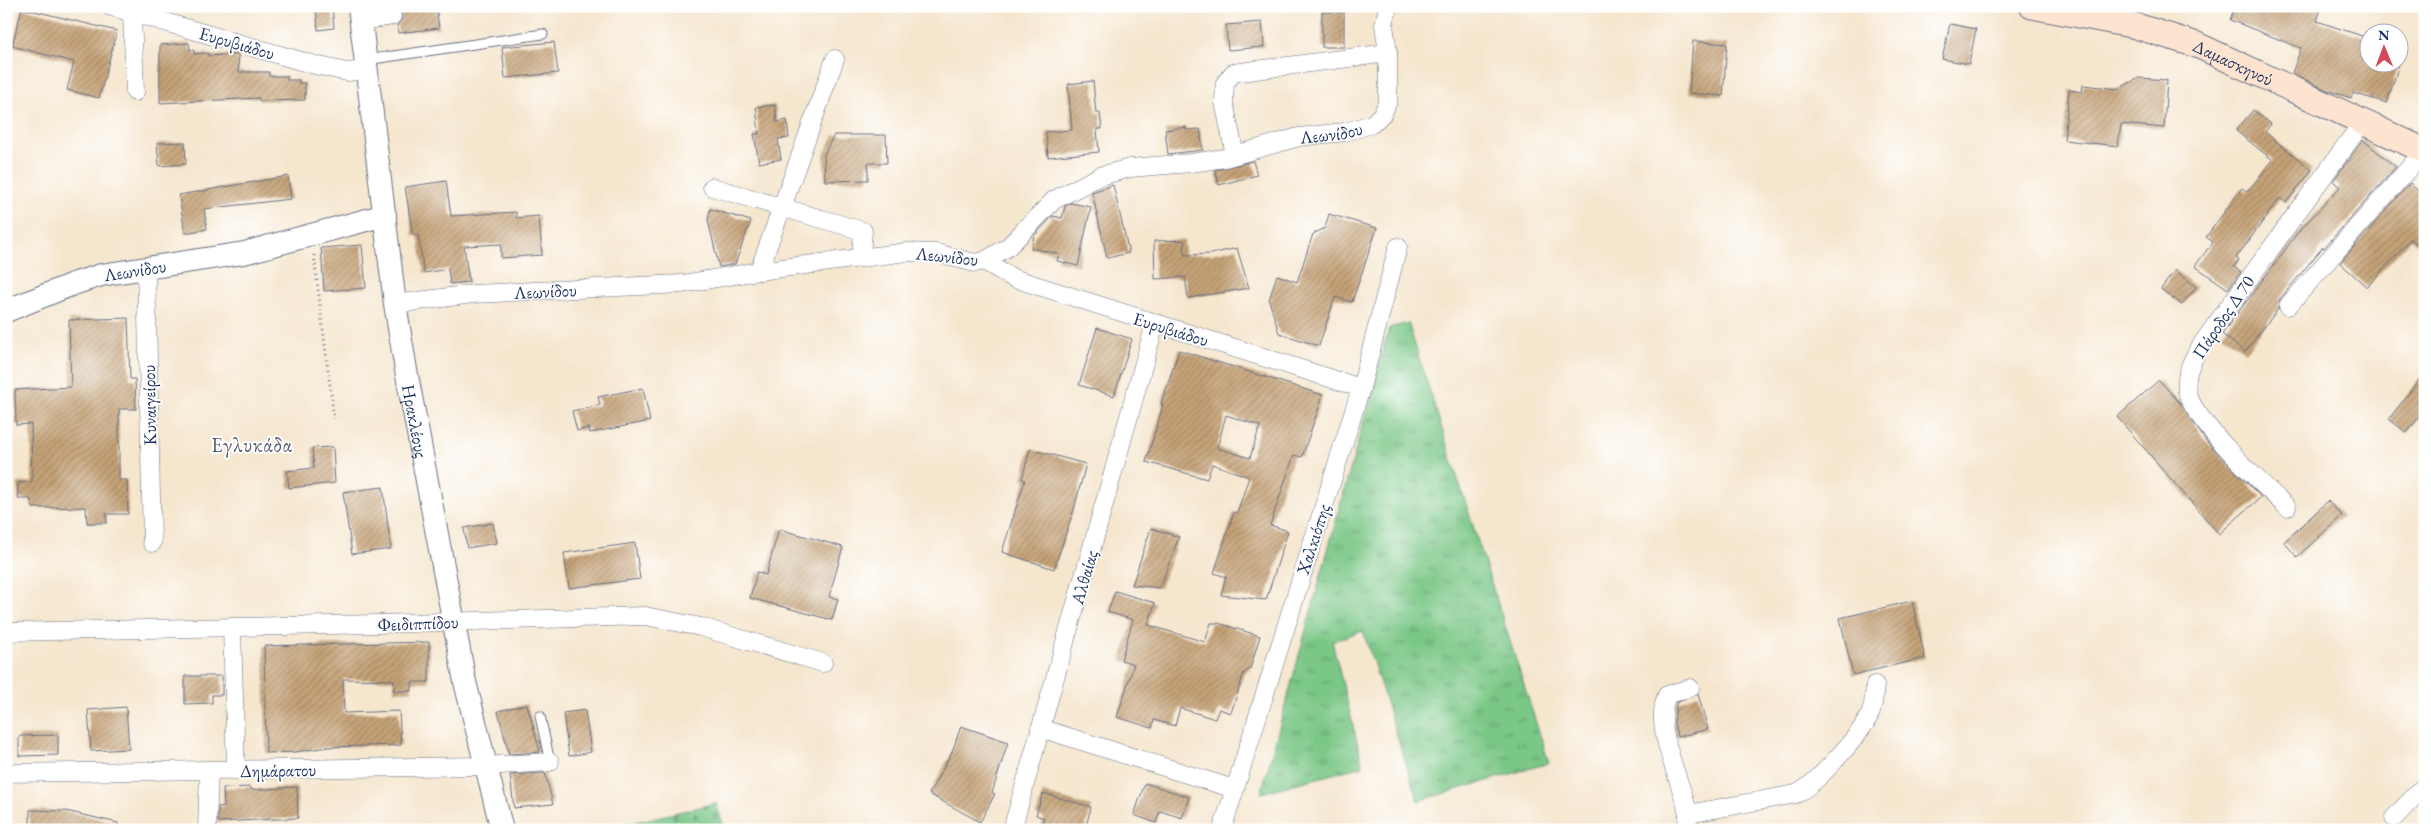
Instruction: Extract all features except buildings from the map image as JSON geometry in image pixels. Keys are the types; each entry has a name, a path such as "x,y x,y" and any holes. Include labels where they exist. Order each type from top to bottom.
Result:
{"main road":[{"name":"Δαμασκηνού","path":"2032,6 2136,26 2182,40 2226,57 2362,124 2424,151"}],"street":[{"name":"Ευρυβιάδου","path":"109,6 333,70 347,72 367,65"},
{"name":"Λεωνίδου","path":"395,304 473,294 682,284 861,256 921,252 975,263 984,261 1008,247 1054,200 1088,181 1116,171 1191,163 1235,155 1299,137 1345,132 1372,124 1383,113 1387,105 1388,53 1384,25 1388,6"},
{"path":"132,13 135,92"},
{"path":"360,13 392,16"},
{"name":"Ηρακλέους","path":"360,13 395,304 410,398 453,621 484,766 502,830"},
{"path":"1235,155 1224,102 1225,82 1233,73 1388,53"},
{"path":"759,271 835,59"},
{"name":"Πάροδος Δ 70","path":"2286,507 2236,457 2196,410 2187,391 2188,371 2195,354 2206,338 2362,124"},
{"path":"2288,306 2424,151"},
{"path":"712,187 863,232 861,256"},
{"name":"Λεωνίδου","path":"6,311 88,279 146,267 217,258 385,215"},
{"name":"Χαλκιόπης","path":"1222,830 1361,388 1398,246"},
{"name":"Ευρυβιάδου","path":"984,261 1012,278 1361,388"},
{"name":"Κυναιγείρου","path":"146,267 152,543"},
{"name":"Αλθαίας","path":"1012,830 1155,324"},
{"name":"Φειδιππίδου","path":"6,632 653,616 701,627 823,663"},
{"path":"232,627 236,771"},
{"path":"1690,688 1667,695 1662,714 1686,822 1806,790 1839,755 1864,724 1872,711 1875,685"},
{"path":"1040,728 1234,789"},
{"name":"Δημάρατου","path":"6,773 484,766 550,762"},
{"path":"207,830 209,771"},
{"path":"2394,818 2425,785"}],"lane":[{"path":"367,65 542,34"},
{"path":"540,716 550,762"}],"path":[{"path":"312,235 334,419"}],"green space":[{"path":"1408,323 1549,763 1418,801 1363,631 1332,641 1363,766 1261,793 1389,328"},
{"path":"716,803 725,830 602,830"}],"district":[{"name":"Εγλυκάδα","path":"252,445"}]}
